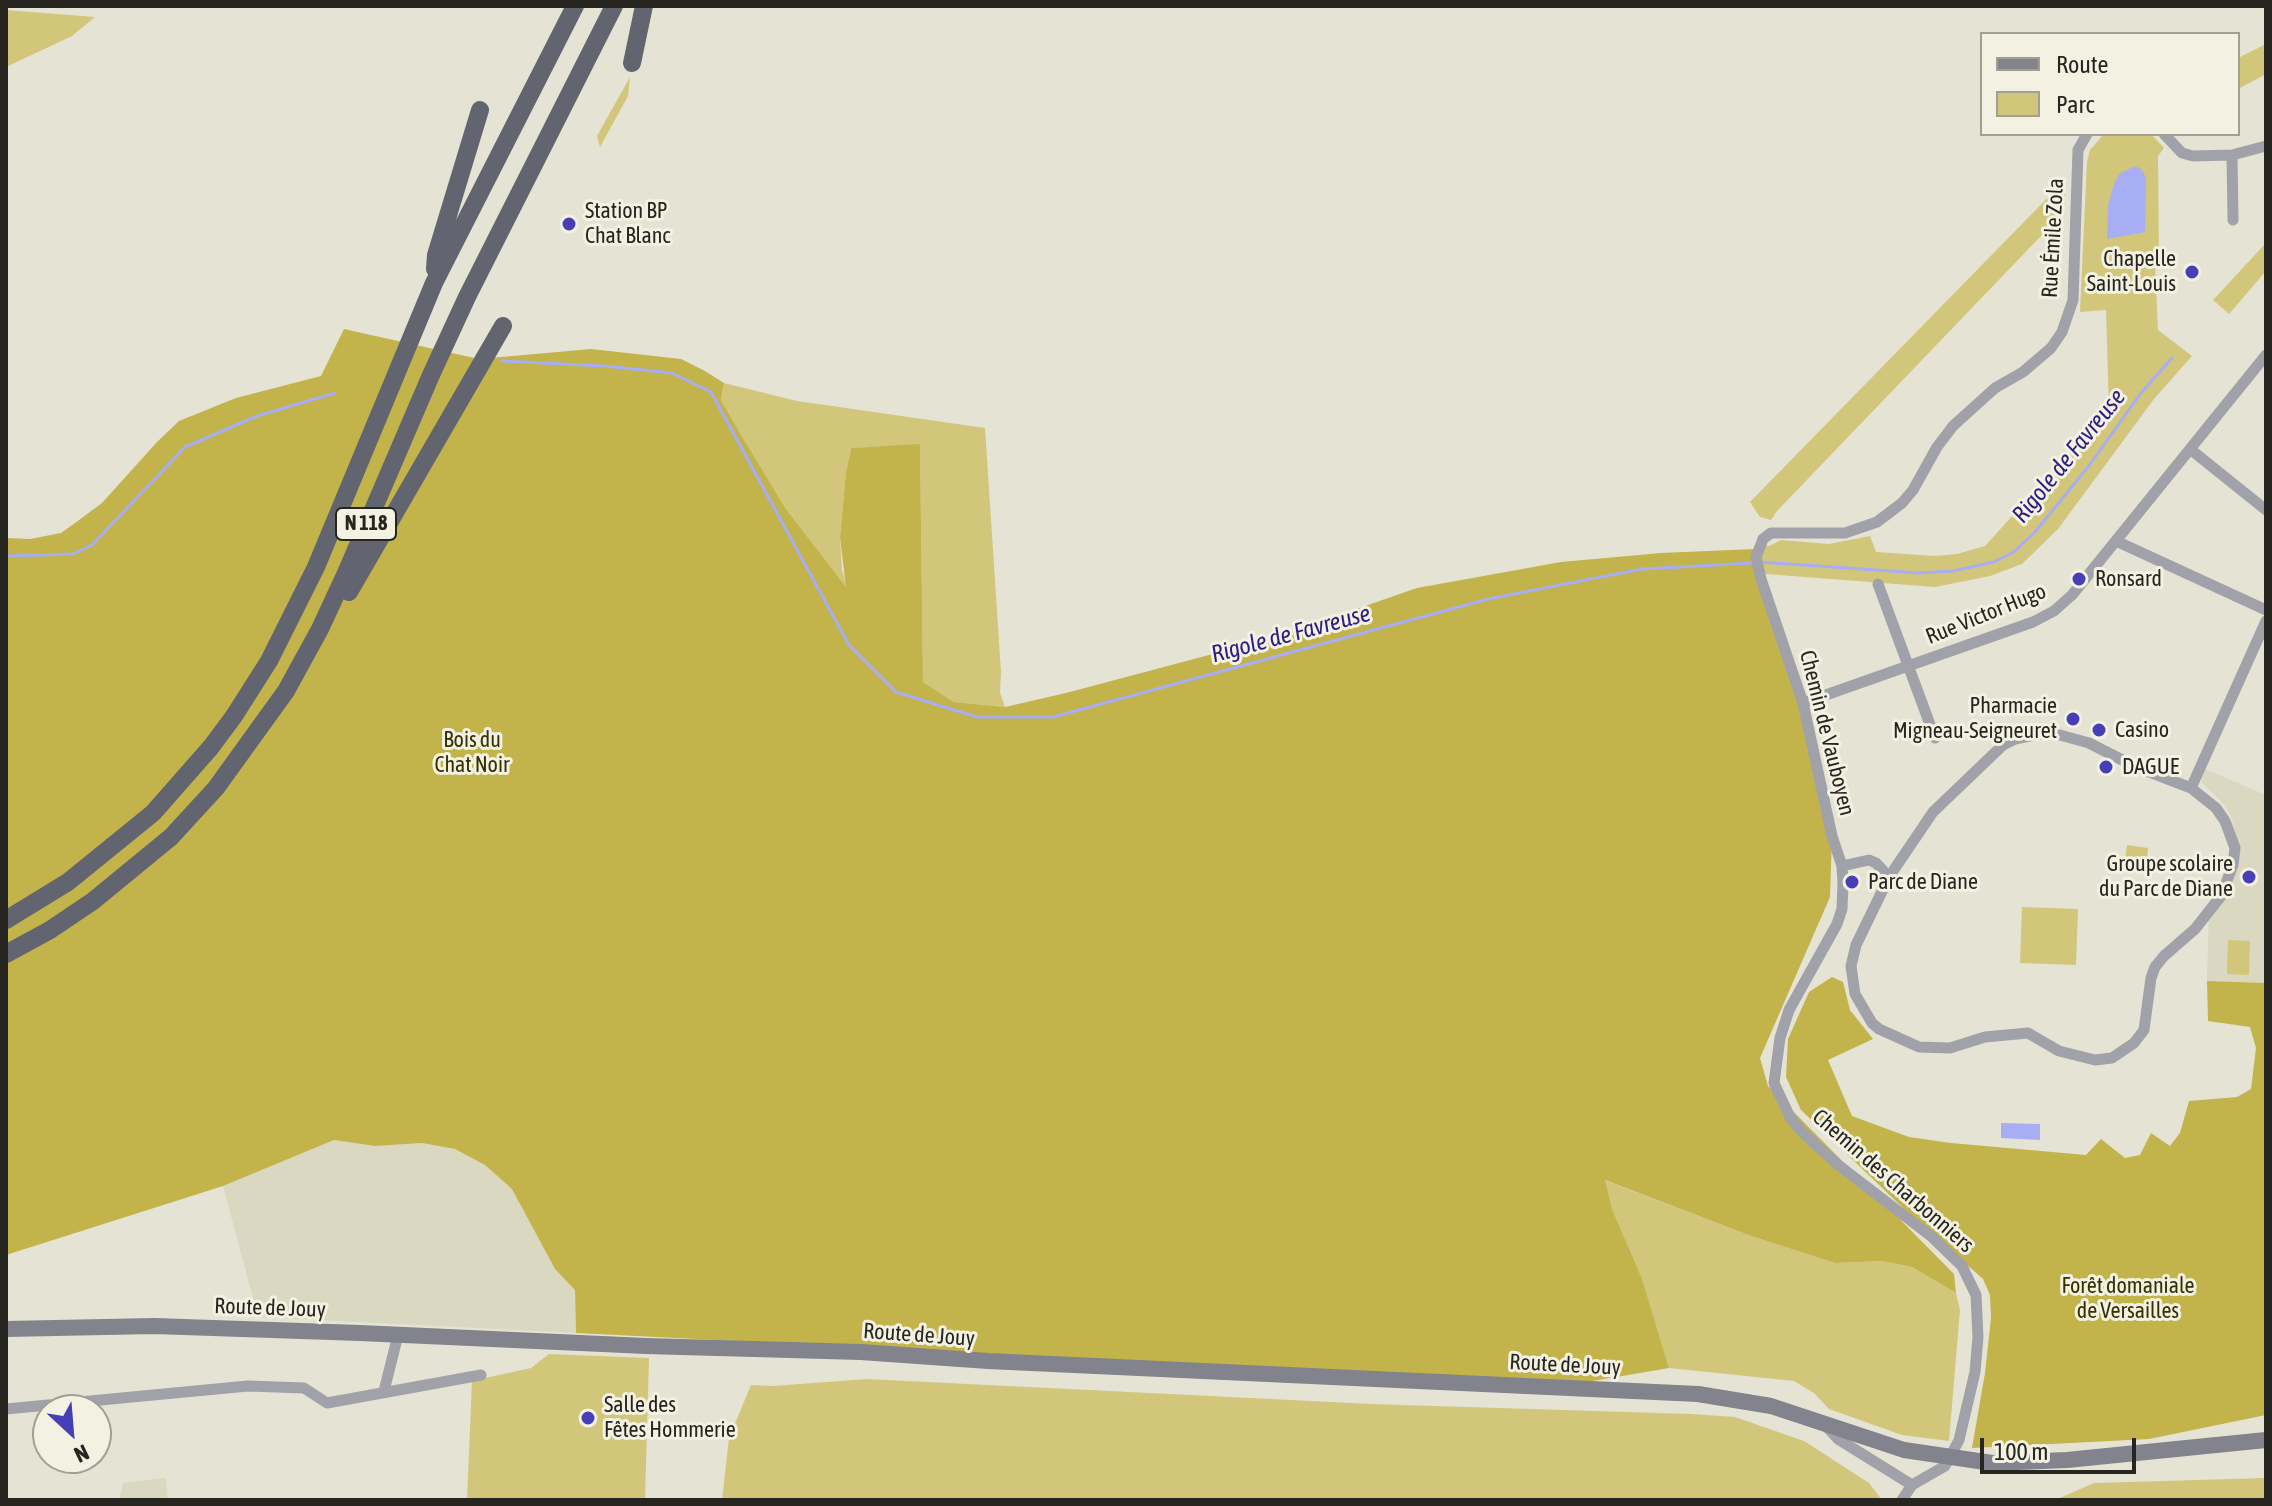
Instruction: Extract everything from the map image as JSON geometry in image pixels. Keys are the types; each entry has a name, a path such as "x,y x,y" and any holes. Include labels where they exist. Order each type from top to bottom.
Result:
{"highway":[{"name":"N 118","path":"6,920 68,882 153,813 234,716 269,661 316,567 434,283 575,6"},
{"name":"N 118","path":"6,954 93,901 171,837 216,788 268,720 320,629 467,297 614,6"},
{"path":"632,63 644,6"},
{"path":"434,283 436,255 480,110"},
{"path":"320,629 339,610 503,326"}],"main road":[{"name":"Route de Jouy","path":"6,1329 154,1326 861,1352 1004,1362 1698,1394 1771,1406 1879,1443 1992,1463 2052,1462 2266,1440"}],"street":[{"name":"Rue Émile Zola","path":"1757,557 1767,535 1779,531 1845,533 1877,522 1902,503 1953,426 1995,388 2030,367 2051,348 2062,332 2073,300 2078,150 2086,136"},
{"path":"2166,136 2182,153 2209,157 2266,146"},
{"path":"2232,155 2233,220"},
{"name":"Rue Victor Hugo","path":"1803,703 2033,622 2054,611 2072,595 2266,355"},
{"path":"2190,449 2266,510"},
{"path":"2116,541 2266,610"},
{"name":"Chemin de Vauboyen","path":"1757,557 1803,703 1832,836"},
{"path":"1878,584 1935,738"},
{"path":"2191,788 2266,621"},
{"path":"2049,732 2072,737 2191,788 2216,808 2225,821 2235,848 2233,865 2221,896 2195,929 2155,967 2144,1030 2134,1043 2112,1058 2095,1060 2059,1051 2028,1033 1985,1037 1950,1048 1919,1047 1872,1023 1855,994 1851,966 1856,945 1889,877 1933,812 2003,745 2015,739 2049,732"},
{"name":"Chemin des Charbonniers","path":"1832,836 1842,866 1842,909 1789,1010 1780,1038 1774,1083 1790,1117 1802,1132 1837,1164 1932,1237 1969,1276 1978,1313 1975,1372 1959,1440 1950,1458"},
{"path":"1842,866 1869,860 1889,877"},
{"path":"384,1391 398,1335"},
{"path":"6,1409 248,1386 304,1388 327,1403 481,1375"},
{"name":"Route de Jouy","path":"1824,1424 1838,1439 1912,1485"},
{"path":"1902,1500 1912,1485 1939,1471 1950,1458"}],"shaded area":[{"name":"Groupe scolaire du Parc de Diane","path":"2205,769 2266,795 2266,983 2207,981 2209,913 2238,851 2232,819 2225,805 2199,776"},
{"path":"334,1140 375,1146 422,1143 455,1149 485,1165 513,1189 555,1269 575,1290 576,1333 258,1317 223,1186"},
{"path":"166,1478 168,1500 119,1500 123,1483"}],"green space":[{"path":"6,10 95,17 72,36 6,67"},
{"path":"2266,44 2266,74 2240,88 2240,57"},
{"path":"630,77 628,96 600,147 597,136"},
{"path":"2102,136 2153,136 2164,148 2158,156 2159,260 2155,264 2158,330 2192,356 2154,399 2058,529 2022,564 1990,576 1935,587 1766,574 1761,555 1765,545 1781,540 1829,544 1870,536 1876,552 1934,556 1957,554 1985,546 2109,409 2106,310 2080,312 2090,150"},
{"path":"2065,180 2064,212 1771,520 1760,517 1750,502"},
{"path":"2266,243 2266,271 2229,314 2213,300"},
{"name":"Bois du Chat Noir","path":"344,329 479,359 591,349 681,359 703,370 724,383 721,400 740,433 786,509 846,587 840,537 851,448 920,444 923,682 954,702 1005,707 1066,693 1273,638 1417,588 1561,562 1755,549 1797,682 1832,836 1830,897 1760,1058 1768,1086 1954,1274 1956,1293 1912,1267 1882,1261 1835,1263 1751,1236 1605,1180 1612,1209 1642,1279 1669,1368 1581,1383 576,1333 575,1290 555,1269 512,1189 485,1165 455,1149 422,1143 375,1146 334,1140 223,1186 6,1255 6,538 30,539 61,533 102,503 179,421 236,398 321,376"},
{"path":"724,383 797,401 985,428 1000,693 1005,707 954,702 923,682 920,445 851,448 840,537 842,570 848,590 786,509 740,433 721,400"},
{"path":"2127,845 2148,848 2146,871 2124,870"},
{"path":"2022,907 2078,909 2076,965 2020,963"},
{"path":"2228,940 2250,941 2249,975 2227,974"},
{"name":"Forêt domaniale de Versailles","path":"1832,977 1843,982 1850,1010 1873,1039 1828,1060 1852,1116 1909,1137 1951,1143 2086,1155 2101,1139 2125,1158 2140,1155 2151,1133 2170,1146 2180,1133 2189,1101 2237,1097 2251,1089 2256,1048 2250,1027 2208,1021 2207,981 2266,983 2266,1415 2149,1439 1972,1448 1991,1318 1990,1295 1983,1279 1801,1110 1786,1077 1788,1039 1809,992"},
{"path":"1604,1180 1751,1236 1835,1263 1882,1261 1912,1267 1956,1293 1960,1310 1949,1441 1902,1435 1829,1409 1814,1393 1794,1381 1669,1368 1642,1280 1612,1209"},
{"path":"549,1354 649,1358 645,1500 467,1500 472,1381 531,1368"},
{"path":"867,1379 1371,1404 1735,1417 1804,1441 1869,1483 1882,1500 722,1500 729,1438 751,1385"},
{"path":"2266,1478 2266,1500 2055,1500 2094,1483"}],"water":[{"path":"2135,166 2146,177 2145,232 2107,239 2108,206 2113,187 2119,174"},
{"path":"2001,1123 2040,1124 2040,1140 2001,1138"}],"waterway":[{"name":"Rigole de Favreuse","path":"1760,562 1919,573 1953,571 1994,562 2014,552 2035,532 2088,467 2141,393 2172,358"},
{"name":"Rigole de Favreuse","path":"502,361 672,373 711,392 849,645 896,692 977,717 1053,717 1488,599 1642,569 1753,563"},
{"name":"Rigole de Favreuse","path":"6,556 73,554 92,545 185,447 257,416 335,393"}],"place":[{"name":"Station BP Chat Blanc","path":"569,224"},
{"name":"Chapelle Saint-Louis","path":"2192,272"},
{"name":"Ronsard","path":"2079,579"},
{"name":"Pharmacie Migneau-Seigneuret","path":"2073,719"},
{"name":"Casino","path":"2099,730"},
{"name":"DAGUE","path":"2106,767"},
{"name":"Groupe scolaire du Parc de Diane","path":"2249,877"},
{"name":"Parc de Diane","path":"1852,882"},
{"name":"Salle des Fêtes Hommerie","path":"588,1418"}]}
